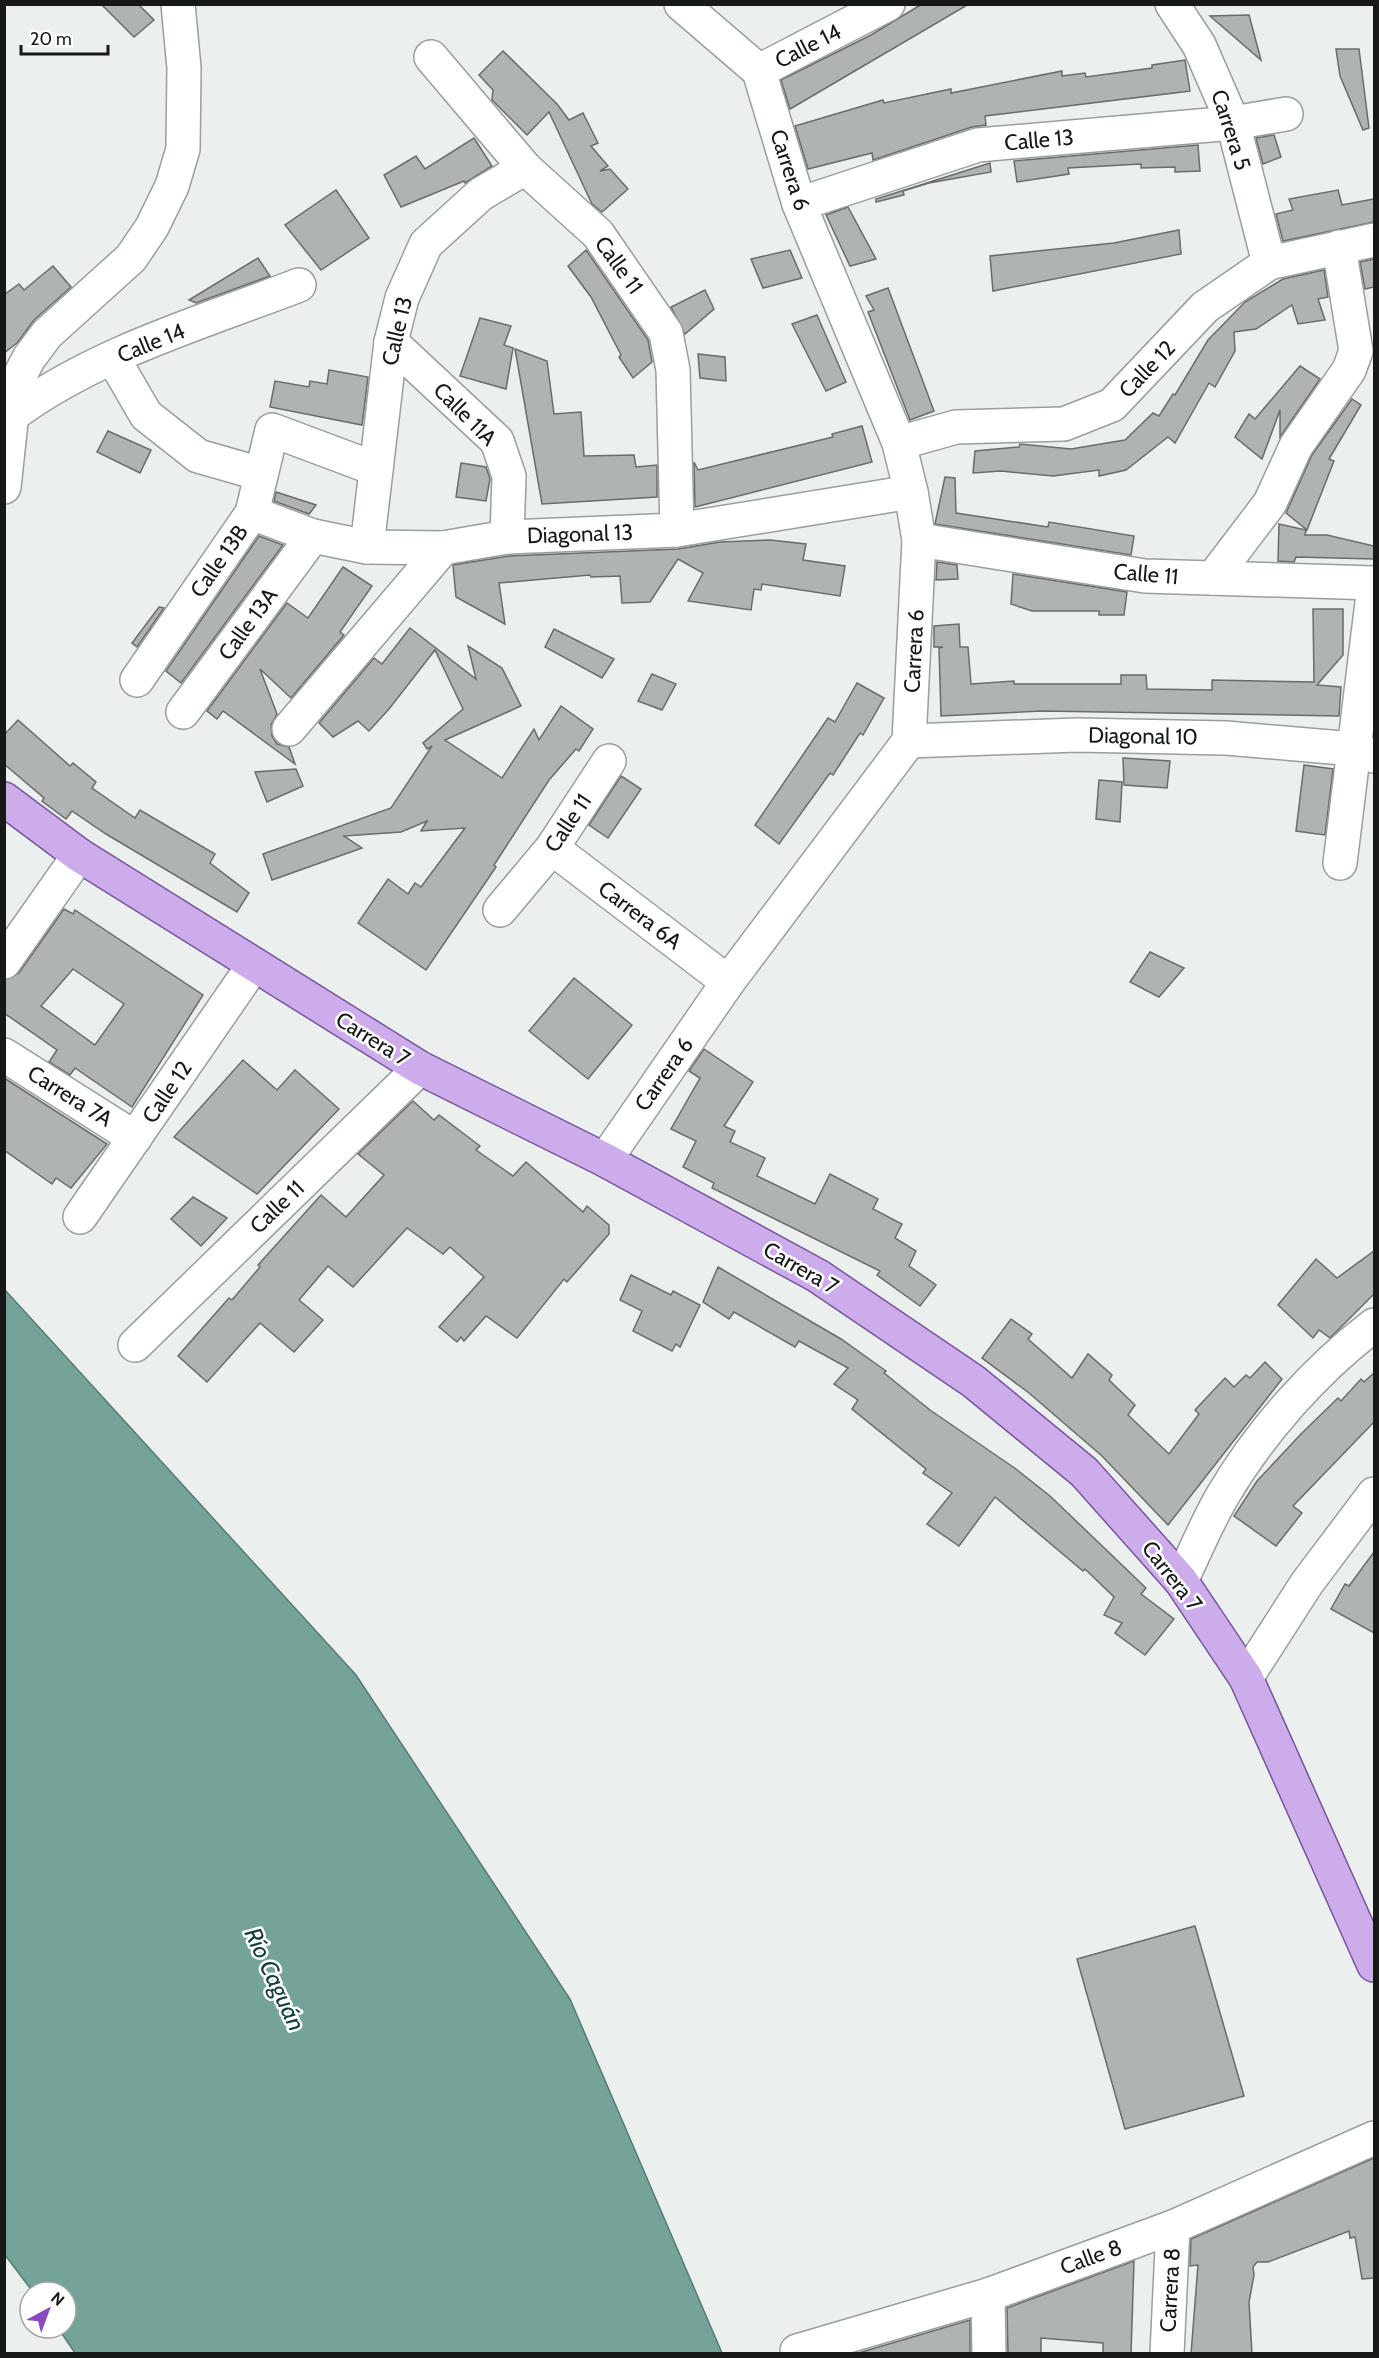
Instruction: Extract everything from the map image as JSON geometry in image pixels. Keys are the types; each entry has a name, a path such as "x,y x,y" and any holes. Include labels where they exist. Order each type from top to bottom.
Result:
{"main road":[{"name":"Carrera 7","path":"4,799 79,855 253,966 420,1068 605,1160 818,1276 974,1381 1084,1472 1181,1581 1246,1678 1374,1965"}],"street":[{"path":"5,482 8,414 15,385 29,358 47,334 131,258 152,228 172,186 183,149 184,68 178,4"},
{"path":"681,4 759,71"},
{"name":"Calle 14","path":"759,71 888,4"},
{"name":"Carrera 5","path":"1172,4 1199,45 1233,123 1269,263"},
{"name":"Calle 11","path":"431,57 525,168 598,234 666,333 673,370 677,530"},
{"name":"Carrera 6","path":"605,1160 728,982 909,741 919,540 911,492 899,443 799,204 759,71"},
{"name":"Calle 13","path":"799,204 978,146 1233,123 1286,114"},
{"name":"Calle 13","path":"367,547 391,342 402,298 426,244 481,194 525,168"},
{"name":"Calle 12","path":"899,443 956,427 1064,424 1112,405 1205,307 1269,263 1374,240"},
{"path":"1213,578 1270,502 1296,446 1349,370 1356,351 1339,247"},
{"name":"Calle 14","path":"8,414 42,392 112,358 300,285"},
{"name":"Calle 11A","path":"391,342 497,441 510,476 507,537"},
{"path":"112,358 146,415 171,436 198,456 261,474"},
{"name":"Calle 13B","path":"137,680 252,513 272,430 376,470"},
{"name":"Diagonal 13","path":"252,513 313,536 367,547 443,548 507,537 677,530 911,492"},
{"name":"Calle 13A","path":"183,712 313,536"},
{"name":"Calle 11","path":"919,540 1145,576 1374,584"},
{"path":"289,729 443,548"},
{"path":"1340,863 1364,753 1374,584"},
{"name":"Diagonal 10","path":"909,741 1077,735 1226,738 1364,753"},
{"name":"Calle 11","path":"500,910 552,848 609,761"},
{"name":"Carrera 6A","path":"552,848 728,982"},
{"path":"4,962 79,855"},
{"name":"Calle 12","path":"80,1217 253,966"},
{"name":"Carrera 7A","path":"4,1055 135,1138"},
{"name":"Calle 11","path":"135,1345 420,1068"},
{"path":"1181,1581 1223,1494 1279,1416 1346,1346 1374,1325"},
{"path":"1246,1678 1307,1583 1374,1494"},
{"name":"Calle 8","path":"798,2351 988,2295 1173,2227 1374,2138"},
{"name":"Carrera 8","path":"1167,2354 1173,2227"},
{"path":"988,2295 989,2354"}],"water":[{"name":"Río Caguán","path":"5,1290 356,1675 570,1999 722,2353 75,2353 66,2340 78,2340 78,2280 24,2280 5,2255"}],"building":[{"path":"101,4 138,4 154,20 134,37"},
{"path":"922,4 969,4 790,109 781,80 871,35"},
{"path":"1249,15 1261,60 1210,16"},
{"path":"1336,49 1359,49 1369,128 1363,130 1340,76"},
{"path":"503,51 557,104 569,120 583,113 598,143 591,146 608,166 600,171 610,169 628,189 602,212 592,204 549,112 527,135 492,100 493,90 479,75"},
{"path":"1185,60 1190,91 985,116 986,125 972,127 873,160 872,153 808,169 795,126 883,100 884,103 951,89 951,93 1062,71 1062,76 1085,73 1086,77 1152,68 1152,65"},
{"path":"1274,135 1281,157 1263,164 1256,138"},
{"path":"474,138 492,166 465,183 464,181 401,207 384,175 416,156 425,169"},
{"path":"1198,145 1200,171 1175,172 1175,167 1141,168 1141,164 1068,168 1069,174 1017,182 1014,161"},
{"path":"990,163 991,172 929,183 903,191 904,195 876,202 876,199"},
{"path":"336,190 369,238 321,270 285,225"},
{"path":"1338,190 1342,205 1374,199 1374,222 1283,241 1276,214 1293,210 1289,199"},
{"path":"848,207 876,259 850,266 826,215"},
{"path":"1179,230 1181,254 993,291 990,256 1114,243"},
{"path":"586,250 648,340 652,362 633,378 619,357 621,355 591,297 568,266"},
{"path":"790,250 802,278 763,288 751,259"},
{"path":"258,258 270,276 196,303 189,300"},
{"path":"1374,259 1374,287 1365,289 1360,262"},
{"path":"53,266 71,287 34,320 17,343 4,353 4,295 19,284 24,290"},
{"path":"1324,270 1328,297 1318,299 1325,320 1298,324 1292,305 1256,329 1234,332 1235,351 1215,387 1209,383 1175,443 1168,437 1126,470 1099,476 1099,470 1053,476 1001,471 973,473 975,451 1019,447 1020,444 1071,449 1125,440 1153,413 1159,416 1173,394 1175,395 1208,340 1245,302 1283,279"},
{"path":"888,288 934,411 910,420 868,312 874,310 866,296"},
{"path":"705,290 714,309 685,334 671,307"},
{"path":"817,315 846,382 826,391 792,324"},
{"path":"480,318 511,326 504,345 513,348 506,389 460,376"},
{"path":"515,349 547,361 554,414 581,412 584,456 634,455 636,467 657,465 657,497 542,504"},
{"path":"698,354 725,357 726,381 700,378"},
{"path":"1300,366 1320,379 1280,437 1280,410 1262,459 1235,437 1249,414 1255,419"},
{"path":"329,370 368,377 362,425 270,407 275,381 309,387 310,381 327,384"},
{"path":"1352,399 1361,405 1329,459 1334,461 1307,530 1286,513 1312,455"},
{"path":"862,426 872,462 695,507 694,462 698,470 833,437 832,434"},
{"path":"108,431 151,450 140,473 97,452"},
{"path":"461,463 486,467 490,479 486,501 456,497"},
{"path":"945,477 955,478 956,513 1048,527 1049,522 1134,536 1131,555 935,524"},
{"path":"276,492 316,505 309,514 274,501"},
{"path":"1279,524 1306,530 1305,535 1327,535 1374,546 1374,559 1296,557 1294,562 1278,561"},
{"path":"259,536 283,545 181,683 166,671"},
{"path":"770,540 806,544 803,560 845,566 840,596 762,584 761,590 754,589 751,610 688,601 703,573 678,559 650,602 622,603 620,576 591,577 590,575 499,583 505,624 456,597 453,565 509,556 678,549 720,542"},
{"path":"937,562 957,565 958,579 936,580"},
{"path":"343,567 372,586 340,632 344,635 291,698 260,669 277,714 271,725 272,736 277,744 289,747 295,764 223,711 217,719 207,711 287,603 308,618"},
{"path":"1013,574 1127,592 1124,615 1099,615 1099,611 1032,611 1011,604"},
{"path":"159,607 164,608 137,647 132,643"},
{"path":"1313,609 1343,609 1343,655 1317,685 1341,687 1339,716 1042,711 941,716 939,648 943,647 934,647 934,626 959,624 960,647 968,647 971,684 1014,681 1014,684 1121,684 1121,675 1146,675 1147,689 1212,690 1212,680 1314,682"},
{"path":"410,628 476,679 468,646 502,668 521,706 445,740 502,778 534,729 539,740 561,706 593,729 579,751 576,749 549,780 494,865 496,867 426,970 358,923 388,879 408,894 415,883 421,887 465,828 421,831 427,821 401,832 344,836 362,848 272,880 263,854 391,808 432,746 427,749 423,743 463,709 435,650 369,731 358,721 333,737 319,723 374,658 382,664"},
{"path":"554,629 614,659 602,678 545,647"},
{"path":"652,674 676,684 662,710 638,701"},
{"path":"857,683 884,698 863,735 860,733 833,775 830,773 779,844 755,825 828,718 835,722"},
{"path":"18,720 70,766 73,763 96,782 92,788 135,818 140,810 215,854 210,863 249,893 237,912 106,834 72,811 66,819 42,801 44,798 4,764 4,735"},
{"path":"1123,758 1170,761 1167,788 1124,785"},
{"path":"1304,765 1333,769 1325,835 1296,831"},
{"path":"296,769 303,786 267,802 255,772"},
{"path":"621,776 641,789 608,838 589,825"},
{"path":"1099,780 1122,782 1120,822 1096,819"},
{"path":"64,909 73,914 75,910 203,995 132,1107 75,1068 70,1075 49,1062 57,1050 4,1013 4,980 19,973","holes":["73,969 124,1004 95,1045 41,1006"]},
{"path":"1150,952 1184,968 1159,997 1130,982"},
{"path":"574,978 632,1025 588,1079 529,1031"},
{"path":"704,1049 753,1082 724,1126 735,1131 730,1142 765,1158 757,1176 815,1204 830,1174 878,1199 873,1209 902,1224 895,1238 916,1251 909,1266 936,1285 920,1306 877,1275 880,1271 712,1188 714,1183 683,1167 696,1141 671,1129 700,1078 689,1071"},
{"path":"243,1060 277,1090 295,1070 339,1109 257,1194 174,1137"},
{"path":"4,1078 107,1144 71,1188 56,1178 52,1184 4,1150"},
{"path":"413,1101 434,1120 439,1115 480,1146 476,1150 513,1176 526,1162 583,1212 587,1206 609,1225 609,1234 567,1282 564,1279 517,1338 486,1316 464,1341 461,1337 457,1342 439,1327 484,1277 450,1247 443,1254 407,1228 353,1287 328,1266 299,1300 323,1320 294,1352 260,1323 207,1382 178,1356 229,1298 232,1300 260,1267 258,1265 321,1195 346,1217 384,1175 358,1154"},
{"path":"193,1197 227,1218 201,1246 171,1219"},
{"path":"1374,1251 1374,1294 1330,1338 1319,1330 1313,1338 1278,1305 1316,1259 1337,1278"},
{"path":"718,1267 841,1339 886,1371 884,1373 930,1410 1016,1469 1050,1496 1146,1588 1141,1594 1174,1619 1145,1655 1115,1633 1122,1623 1104,1615 1114,1597 1085,1569 1083,1571 995,1497 959,1546 927,1524 952,1493 923,1473 926,1469 852,1409 858,1400 834,1384 848,1368 799,1341 795,1347 734,1312 729,1319 703,1302"},
{"path":"631,1275 671,1295 673,1291 700,1305 680,1347 676,1344 672,1351 633,1331 642,1311 620,1300"},
{"path":"1011,1319 1032,1334 1028,1339 1072,1378 1088,1354 1112,1375 1109,1380 1135,1405 1128,1415 1169,1454 1199,1414 1195,1410 1225,1378 1234,1387 1246,1375 1250,1378 1265,1362 1282,1379 1168,1525 1102,1456 1029,1393 982,1358"},
{"path":"1374,1373 1374,1422 1293,1506 1302,1513 1276,1546 1234,1516 1257,1481 1301,1434 1338,1398 1341,1401 1361,1379 1364,1382"},
{"path":"1374,1552 1374,1633 1331,1609 1345,1584 1349,1586"},
{"path":"1195,1926 1244,2096 1125,2129 1077,1959"},
{"path":"1374,2158 1374,2278 1362,2279 1355,2237 1350,2238 1349,2231 1268,2262 1257,2262 1253,2267 1254,2275 1249,2302 1252,2354 1191,2354 1198,2265 1190,2266 1191,2239"},
{"path":"1134,2261 1131,2354 1103,2354 1103,2343 1041,2338 1041,2354 1008,2354 1007,2308"},
{"path":"970,2320 970,2354 855,2354"}]}
